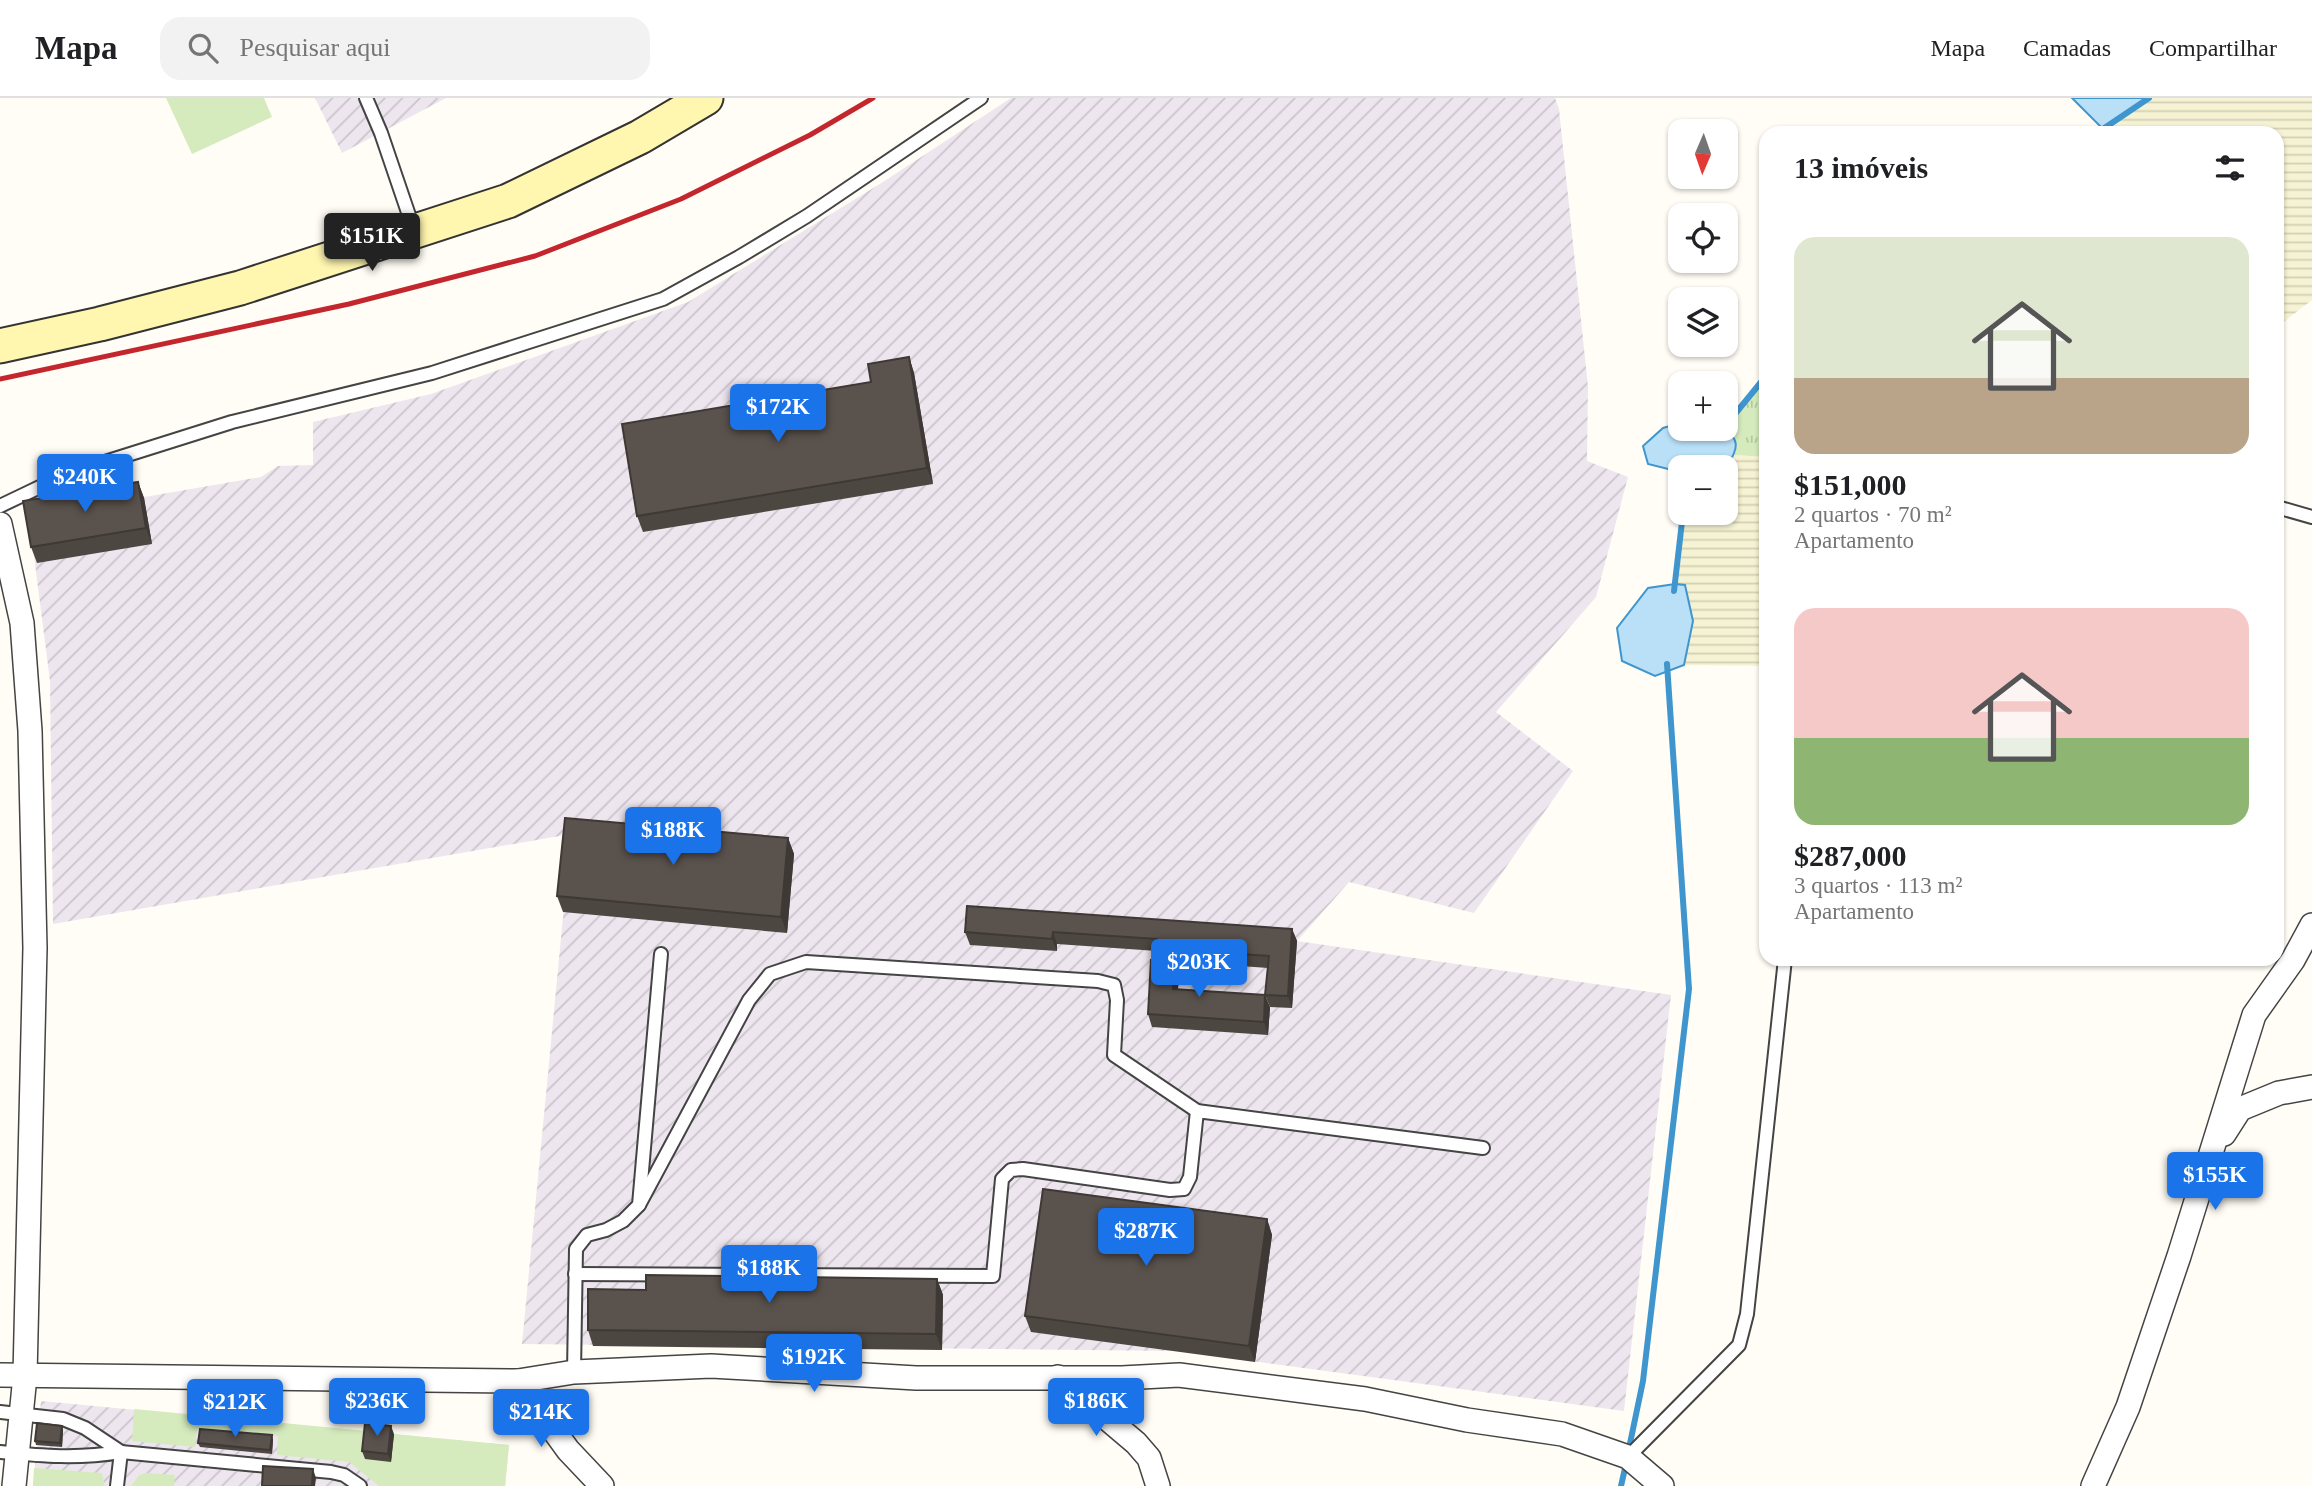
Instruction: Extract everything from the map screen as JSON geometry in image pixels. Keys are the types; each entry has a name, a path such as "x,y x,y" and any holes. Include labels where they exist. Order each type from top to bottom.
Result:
{"street":[{"path":"0,346 100,324 240,288 508,201 640,137 706,98"},
{"path":"0,524 22,623 30,731 35,948 25,1376 11,1413 9,1453 14,1486"},
{"path":"2093,1486 2128,1407 2179,1256 2254,1015 2292,960 2312,925"},
{"path":"2210,1154 2241,1109 2279,1093 2312,1087"},
{"path":"0,1375 518,1381 574,1372 711,1366 916,1378 1122,1378 1179,1375 1365,1399 1467,1420 1562,1434 1628,1457 1662,1486"},
{"path":"1058,1377 1136,1443 1149,1458 1157,1475 1158,1486"},
{"path":"518,1381 568,1450 602,1486"}],"lane":[{"path":"366,98 415,230"},
{"path":"0,506 67,474 219,426 432,373 663,299 807,216 981,98"},
{"path":"2284,510 2312,517"},
{"path":"639,1205 661,954"},
{"path":"574,1372 576,1248 587,1235 623,1222 639,1205 749,1000 770,974 806,962 1098,981 1114,985 1117,1000 1114,1055 1197,1111 1483,1148"},
{"path":"1628,1457 1739,1345 1747,1314 1784,966"},
{"path":"575,1274 993,1276 1002,1178 1011,1170 1023,1169 1170,1190 1184,1189 1190,1177 1197,1111"},
{"path":"11,1413 63,1419 85,1428 121,1452"},
{"path":"117,1486 121,1452"},
{"path":"9,1453 63,1458 121,1452 331,1472 344,1475 360,1486"}],"shaded area":[{"path":"315,98 446,98 342,153"},
{"path":"1011,98 1555,98 1559,109 1588,387 1587,461 1628,477 1596,597 1496,712 1573,771 1474,913 1349,882 1297,941 1671,995 1624,1411 1177,1351 522,1344 571,834 53,924 50,681 29,517 261,477 278,466 313,465 313,422 431,394 688,302 883,182"},
{"path":"2149,98 2312,98 2312,300 2284,322 2284,126 2107,126"},
{"path":"1738,455 1759,457 1759,666 1684,665 1693,621 1685,586 1675,584 1682,525 1738,525"},
{"path":"41,1401 509,1445 505,1486 33,1486"}],"green space":[{"path":"166,98 264,98 272,117 192,154"},
{"path":"1759,385 1759,457 1735,455 1733,441 1738,441 1738,410"},
{"path":"134,1409 367,1431 391,1462 394,1434 509,1445 505,1486 379,1486 349,1462 277,1455 278,1436 197,1429 195,1447 132,1441"},
{"path":"34,1468 102,1473 105,1486 33,1486"},
{"path":"139,1475 175,1475 174,1486 131,1486"}],"water":[{"path":"2072,98 2149,98 2107,126 2100,126"},
{"path":"1668,427 1668,441 1735,441 1734,453 1668,455 1668,469 1648,464 1643,446"},
{"path":"1685,585 1693,621 1684,665 1655,676 1622,661 1617,628 1648,588"}],"building":[{"path":"909,357 927,468 637,516 622,424 871,382 868,364"},
{"path":"138,482 146,528 31,547 23,501"},
{"path":"565,818 788,838 781,917 557,896"},
{"path":"967,906 1292,929 1288,996 1265,995 1269,956 1156,948 1157,939 1053,932 1052,939 965,932"},
{"path":"1151,960 1175,962 1173,989 1265,995 1264,1022 1148,1014"},
{"path":"1043,1189 1267,1219 1249,1346 1025,1316"},
{"path":"646,1275 937,1279 936,1334 588,1330 588,1289 646,1290"},
{"path":"37,1423 62,1426 60,1443 35,1441"},
{"path":"365,1423 391,1426 388,1454 362,1451"},
{"path":"200,1429 272,1435 270,1450 198,1443"},
{"path":"263,1466 313,1469 312,1486 262,1486"}],"waterway":[{"path":"2107,126 2149,98"},
{"path":"1738,410 1759,385"},
{"path":"1674,591 1682,525"},
{"path":"1628,1453 1643,1381 1689,989 1667,664"},
{"path":"1621,1486 1626,1464"}],"railway":[{"path":"0,379 349,304 535,256 681,199 810,135 873,98"}]}
